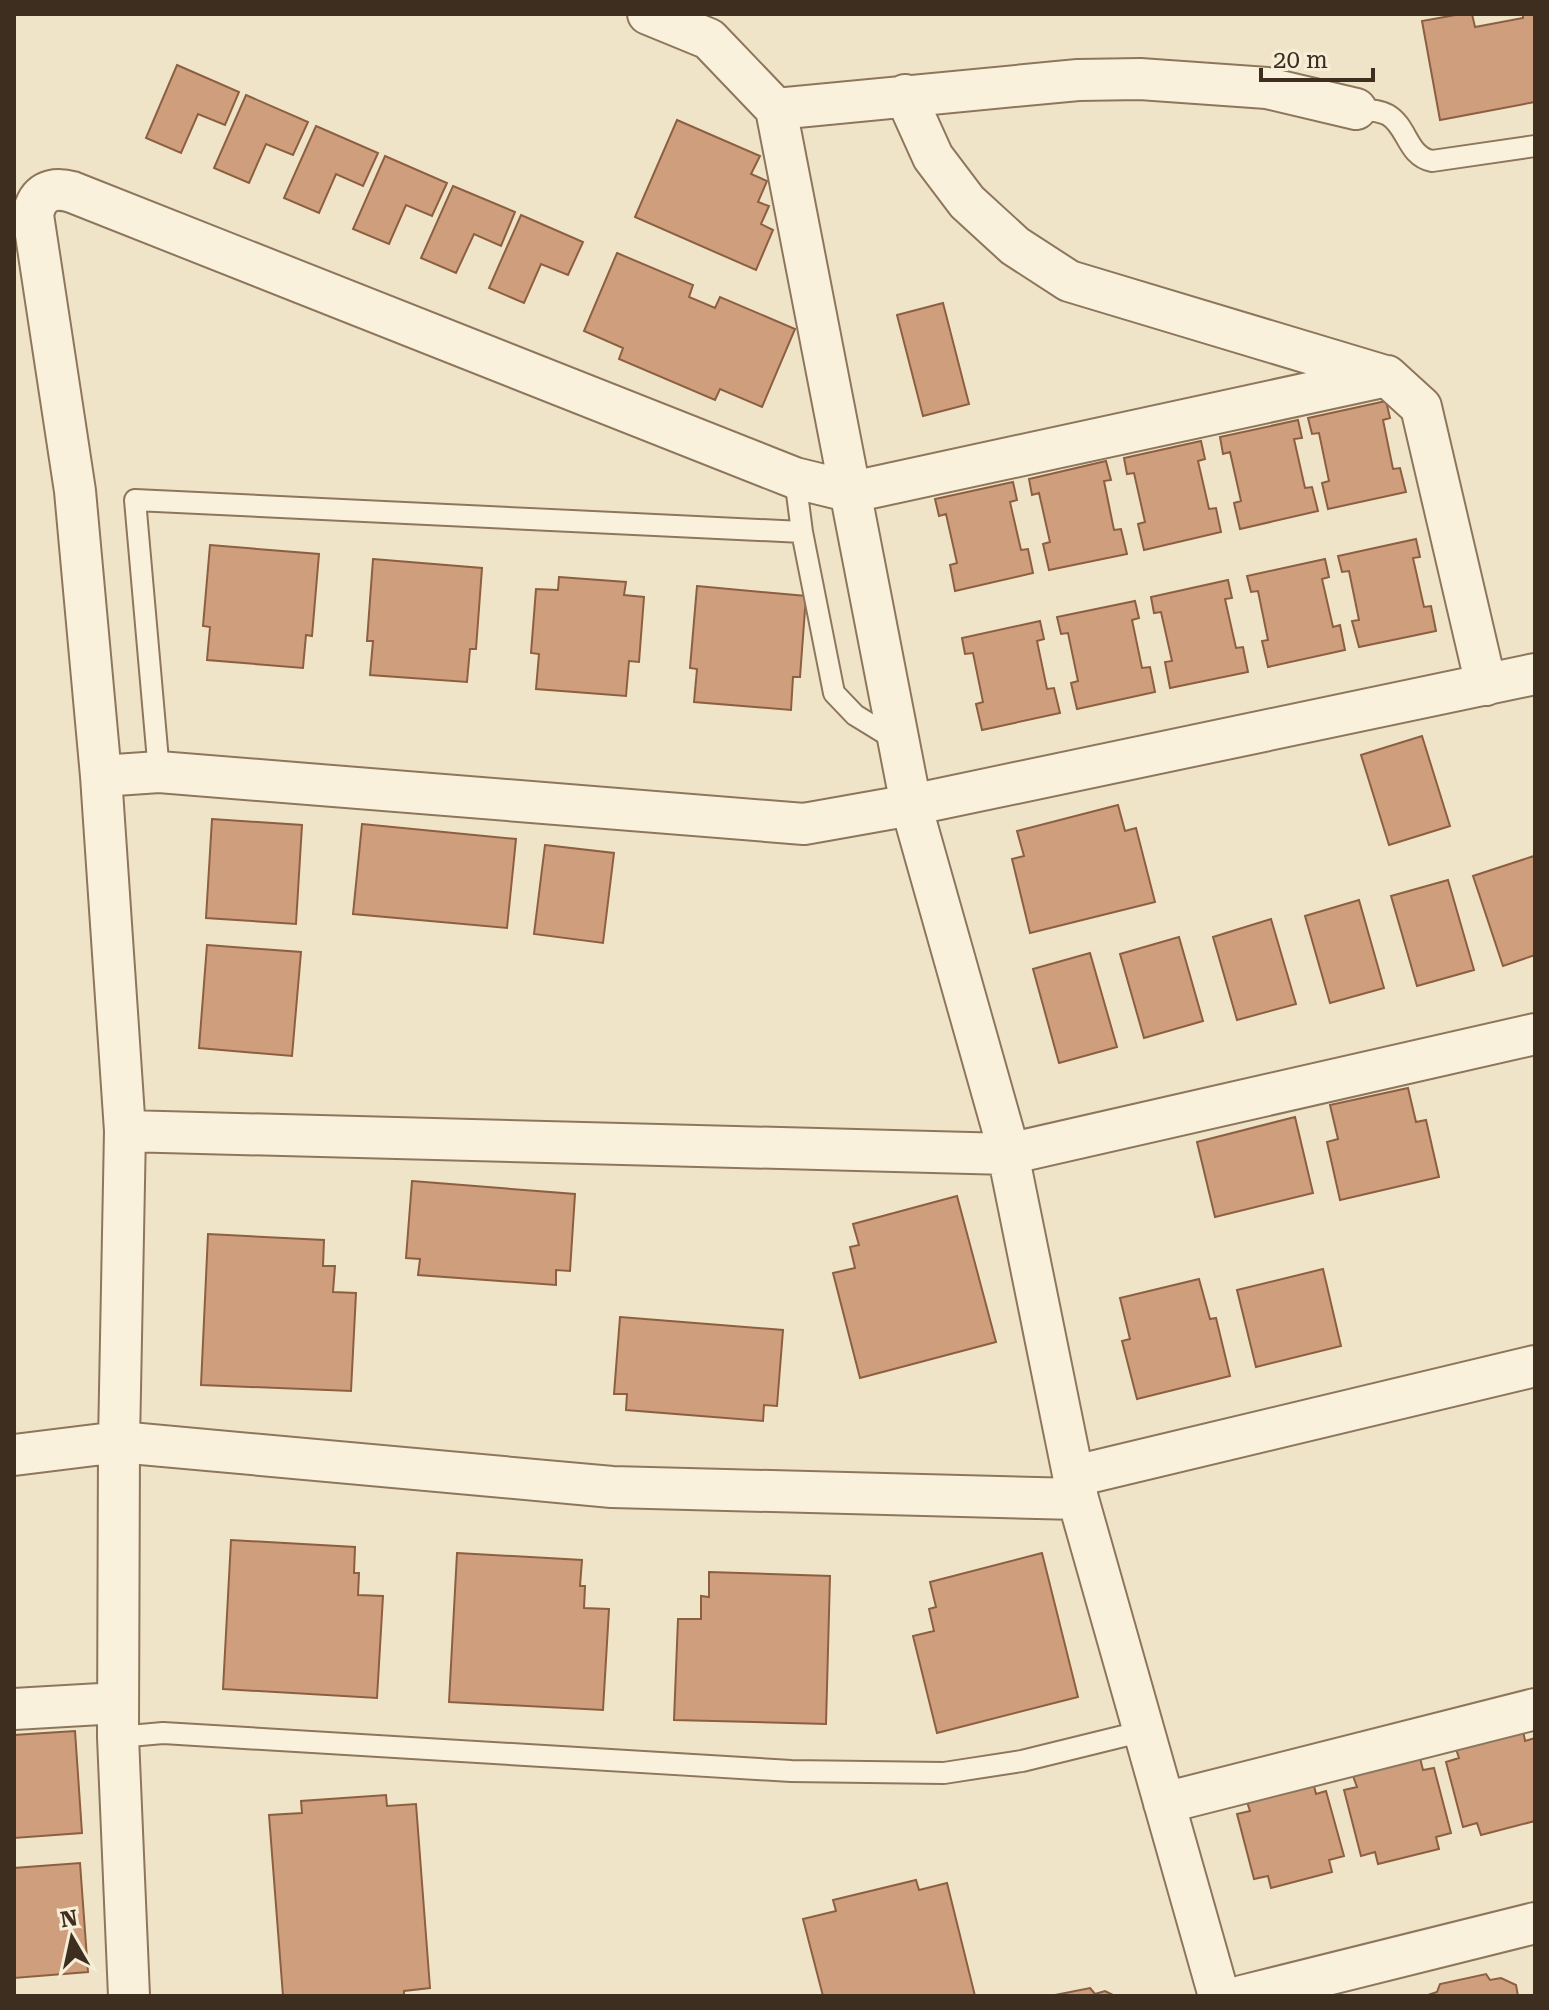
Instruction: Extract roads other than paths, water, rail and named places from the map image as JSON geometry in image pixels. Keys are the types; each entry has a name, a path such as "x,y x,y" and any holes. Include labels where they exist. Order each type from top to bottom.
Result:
{"street":[{"path":"648,14 709,39 776,109 911,805 1008,1154 1076,1487 1219,1996"},
{"path":"776,109 1078,80 1140,79 1267,88 1356,109"},
{"path":"905,95 933,157 967,202 1015,246 1069,281 1387,376 1421,407 1486,685"},
{"path":"129,1996 118,1720 125,1131 101,776 75,491 33,215 35,204 41,196 50,190 72,192 795,478 852,492 1387,376"},
{"path":"101,776 159,772 804,824 911,805 1535,674"},
{"path":"125,1131 1008,1154 1535,1034"},
{"path":"14,1455 119,1442 612,1487 1076,1487 1535,1366"},
{"path":"14,1709 118,1720"},
{"path":"1164,1803 1535,1709"},
{"path":"1242,1996 1535,1923"}],"lane":[{"path":"1356,109 1390,116 1422,159 1432,161 1535,146"},
{"path":"795,478 802,532 834,693 855,715 899,742"},
{"path":"159,772 135,500 802,532"},
{"path":"118,1720 163,1733 791,1771 944,1773 1022,1761 1144,1731"}]}
